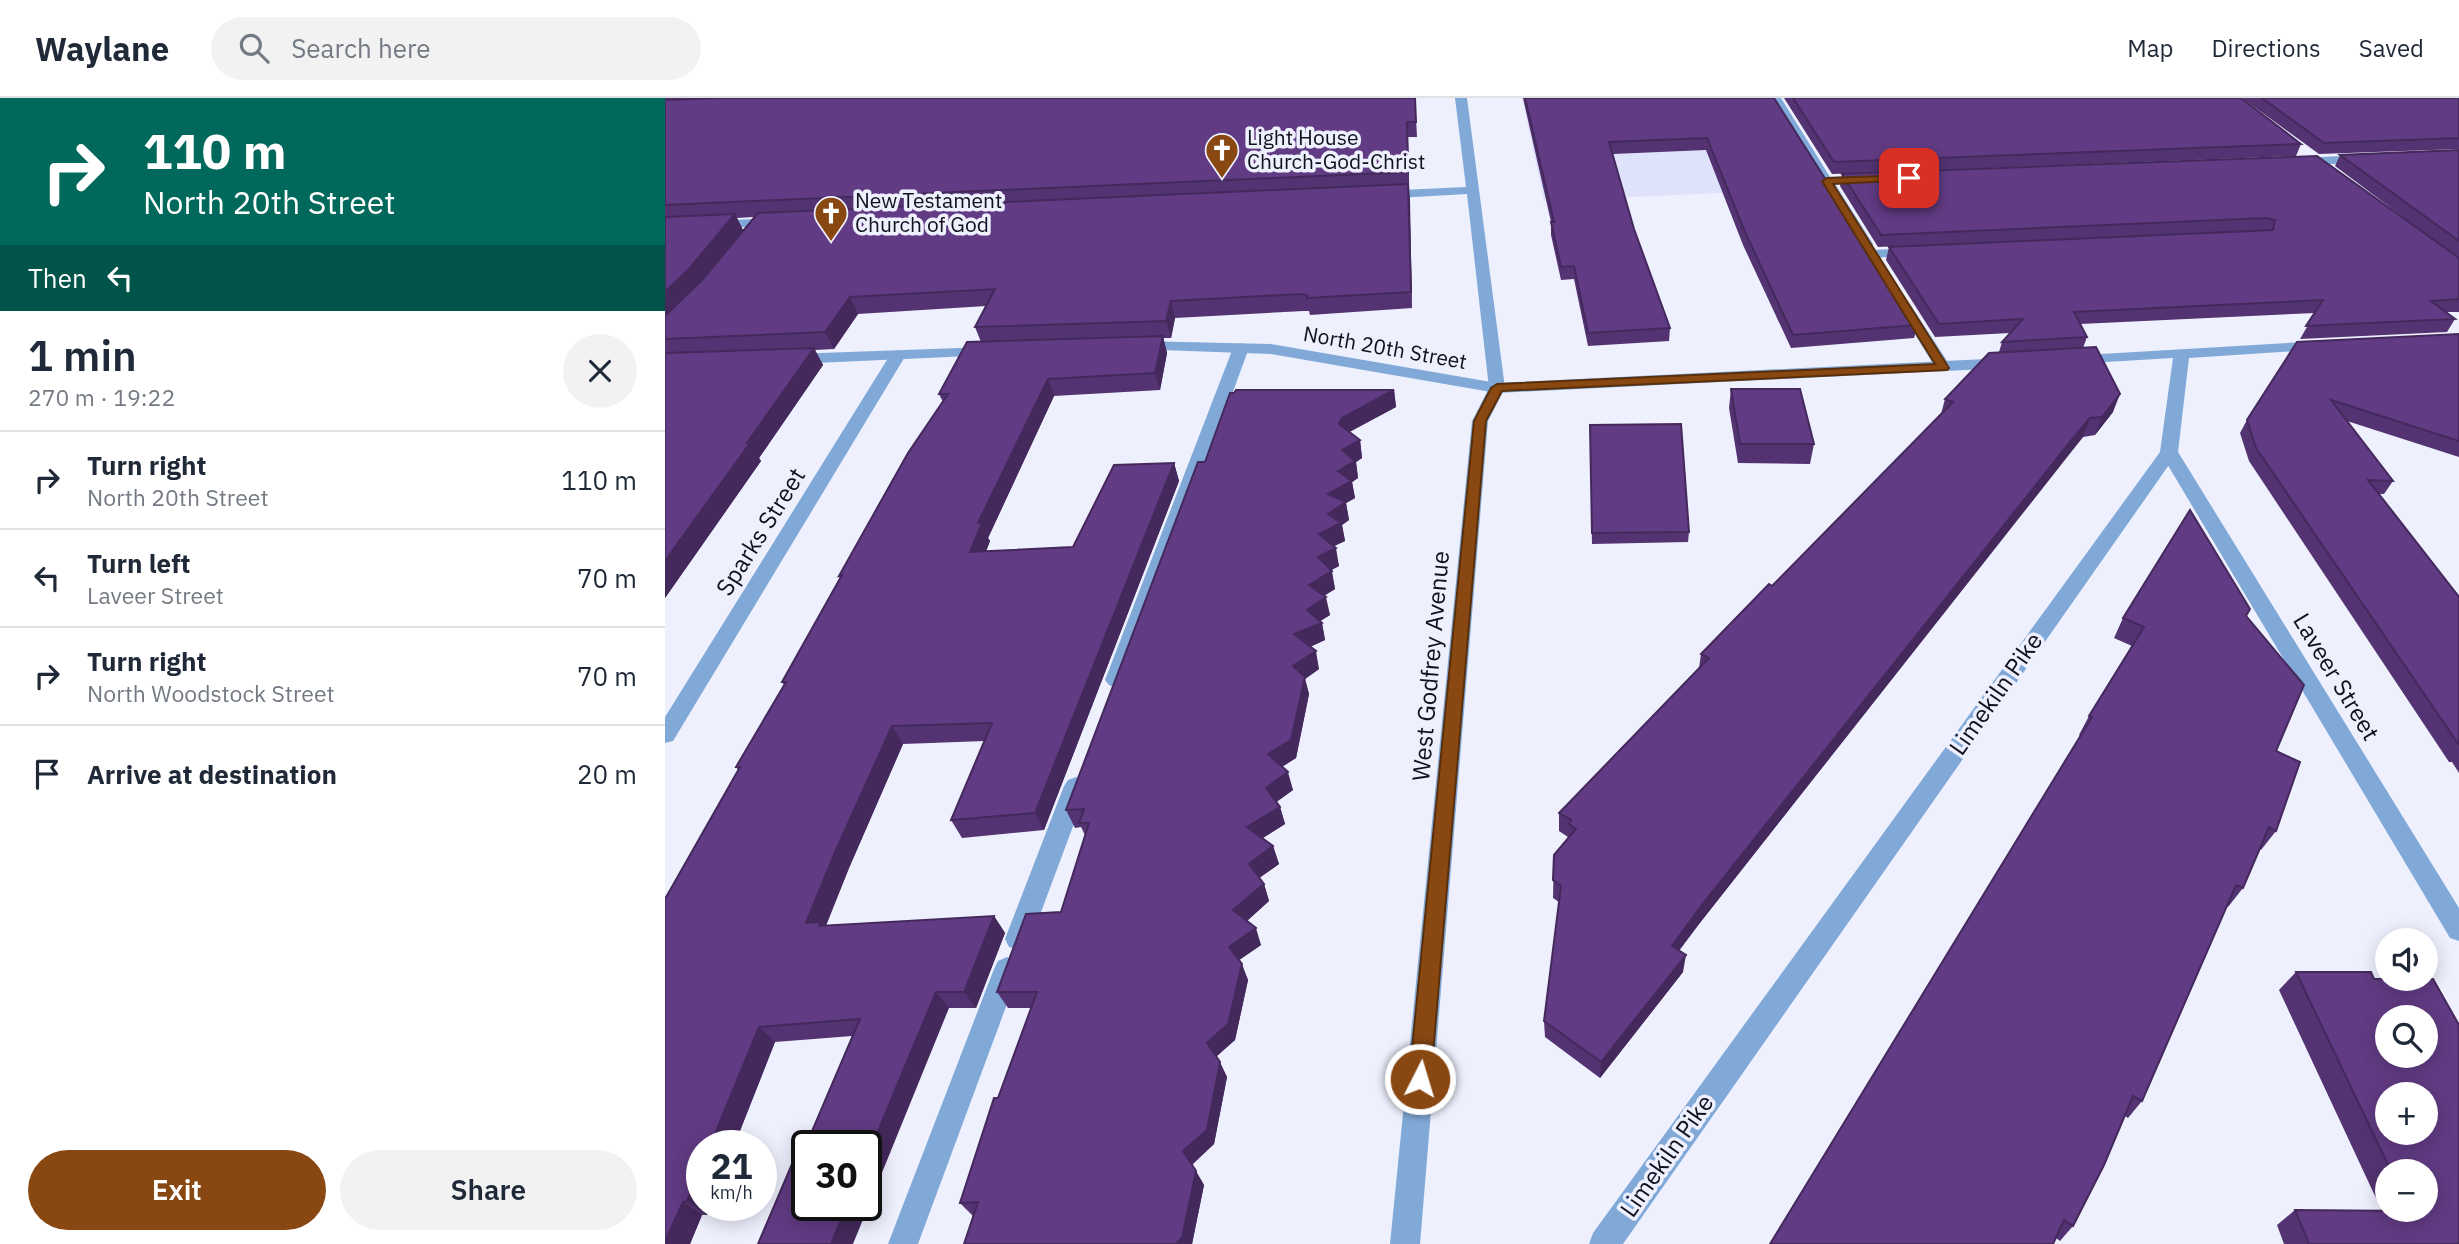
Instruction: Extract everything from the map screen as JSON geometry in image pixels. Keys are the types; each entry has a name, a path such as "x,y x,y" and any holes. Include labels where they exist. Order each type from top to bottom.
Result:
{"street":[{"path":"1461,98 1497,388"},
{"path":"1775,98 1876,260 1928,251"},
{"path":"2296,145 2339,178"},
{"path":"2290,162 2382,159"},
{"path":"1827,181 1881,179"},
{"path":"1362,195 1473,190"},
{"path":"665,227 788,222"},
{"path":"749,236 760,223"},
{"path":"1893,288 1943,368"},
{"path":"2062,360 2334,345"},
{"name":"North 20th Street","path":"1122,346 1271,349 1497,388 2022,362"},
{"path":"1109,699 1241,348"},
{"path":"776,359 1010,351"},
{"name":"Limekiln Pike","path":"1604,1244 2169,452 2182,352"},
{"name":"Sparks Street","path":"665,735 898,355"},
{"name":"West Godfrey Avenue","path":"1405,1244 1480,421 1497,388"},
{"name":"Laveer Street","path":"2169,452 2459,930"},
{"path":"903,1244 1084,764"}],"shaded area":[{"path":"1522,98 1757,98 1810,189 1544,201"}],"building":[{"path":"1415,98 1416,122 1407,122 1408,172 665,205 665,100"},
{"path":"1525,98 1774,98 1918,325 1793,335 1745,232 1707,138 1609,142 1634,229 1670,328 1588,333 1574,266 1561,267 1551,222 1554,222"},
{"path":"1793,98 2241,98 2301,144 1834,162"},
{"path":"2262,98 2459,98 2459,138 2324,143"},
{"path":"2459,150 2459,241 2340,155"},
{"path":"2317,156 2459,258 2459,299 2431,301 2455,319 2306,326 2323,300 2074,312 2087,337 2002,342 2023,319 1939,324 1889,247 2273,230 2275,220 2267,218 1881,235 1842,174"},
{"path":"1408,184 1411,292 1307,298 1307,295 1301,294 1171,301 1166,321 975,327 995,289 850,297 825,332 665,339 665,316 703,279 758,213"},
{"path":"735,214 689,269 665,292 665,217"},
{"path":"2459,334 2459,441 2331,400 2393,481 2368,480 2459,597 2459,745 2256,448 2247,420 2297,342"},
{"path":"1163,336 1155,373 1048,379 978,523 982,523 970,552 1073,547 1114,465 1174,463 1035,813 951,820 992,723 892,726 836,850 806,923 821,922 819,926 994,916 964,992 936,992 878,1130 813,1130 860,1019 759,1027 717,1130 686,1130 686,1201 683,1202 665,1241 665,899 740,767 736,767 786,682 782,682 842,575 839,576 908,453 948,394 939,394 967,342"},
{"path":"2096,347 2120,394 2102,417 2090,418 2070,442 1701,906 1672,946 1686,955 1601,1062 1544,1021 1561,886 1553,880 1554,855 1576,829 1569,824 1571,820 1559,813 1709,658 1701,654 1769,584 1772,586 1953,402 1945,399 1989,353"},
{"path":"814,348 747,443 750,443 665,561 665,353"},
{"path":"1731,389 1800,389 1814,444 1740,444"},
{"path":"1236,390 1394,390 1342,418 1339,424 1360,440 1342,450 1355,461 1338,471 1352,481 1328,494 1346,502 1328,514 1341,523 1319,534 1336,548 1318,557 1332,571 1309,585 1326,597 1307,610 1322,623 1294,634 1316,651 1293,666 1305,677 1291,740 1268,754 1288,772 1266,788 1280,807 1247,827 1273,846 1249,864 1264,884 1233,910 1256,928 1229,947 1242,964 1228,1024 1207,1043 1220,1062 1207,1130 1183,1151 1196,1171 1182,1238 1175,1244 964,1244 978,1202 960,1203 994,1098 998,1098 1037,992 997,992 1026,914 1061,912 1089,823 1079,823 1084,809 1066,810 1198,462 1205,462 1230,393"},
{"path":"1681,424 1689,532 1592,533 1590,425"},
{"path":"2190,510 2250,609 2246,616 2304,685 2276,751 2300,762 2276,831 2269,827 2243,888 2236,885 2142,1101 2133,1096 2104,1165 2073,1226 2064,1220 2053,1244 1770,1244 2092,717 2089,716 2144,627 2123,618"},
{"path":"2296,972 2371,972 2375,979 2375,991 2438,991 2438,988 2459,1025 2459,1244 2309,1244 2295,1210 2375,1211 2375,1222 2438,1222 2438,1159 2385,1159 2379,1145 2438,1145 2438,1082 2375,1082 2375,1137"},
{"path":"791,1166 791,1221 841,1221 831,1244 758,1244 768,1221 777,1221 777,1199"}],"place":[{"name":"Light House Church-God-Christ","path":"1222,180"},
{"name":"New Testament Church of God","path":"831,243"}],"route":[{"path":"1420,1079 1480,421 1497,388 1943,368 1827,181 1909,178"}]}
